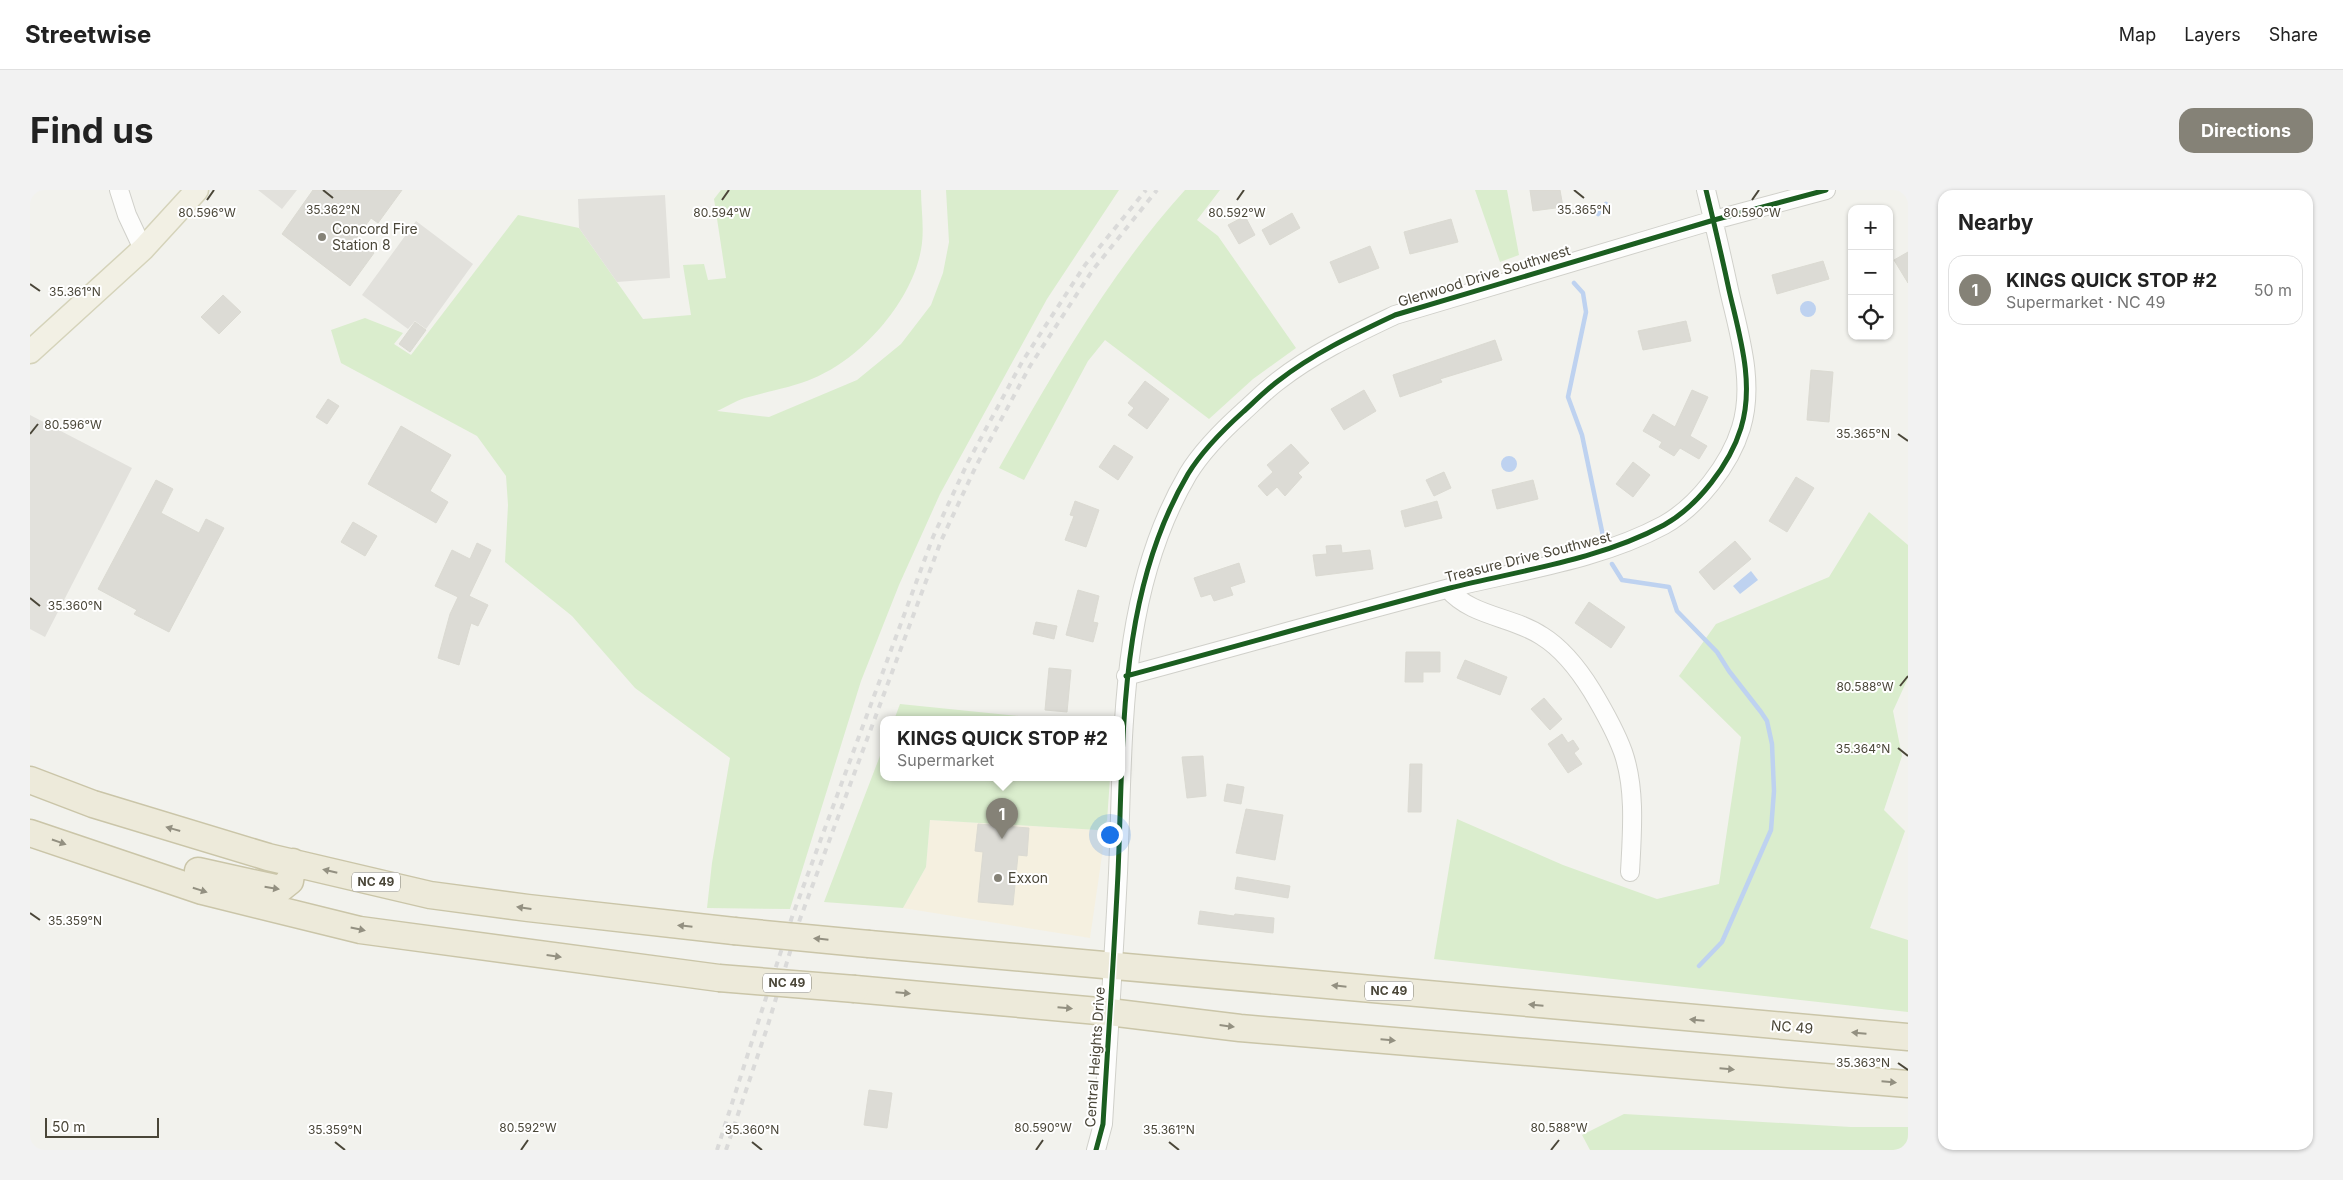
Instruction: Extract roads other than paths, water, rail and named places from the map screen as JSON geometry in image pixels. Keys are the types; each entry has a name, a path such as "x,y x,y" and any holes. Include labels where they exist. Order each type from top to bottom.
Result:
{"highway":[{"name":"NC 49","path":"35,783 156,824 292,862 430,895 734,931 869,944 1112,964 1627,1013 1908,1037"},
{"name":"NC 49","path":"30,833 202,891 360,930 719,978 1109,1012 1240,1028 1908,1084"},
{"path":"88,852 116,850 274,889 280,889 290,881 293,872 292,862"}],"main road":[{"path":"30,352 143,250 197,190"}],"street":[{"path":"120,190 127,215 143,250"},
{"name":"Treasure Drive Southwest","path":"1126,676 1619,545 1665,524 1685,511 1711,484 1734,444 1741,427 1747,386 1741,342 1706,190"},
{"name":"Glenwood Drive Southwest","path":"1124,716 1130,646 1152,557 1164,524 1189,474 1223,430 1278,381 1337,343 1395,315 1714,220 1826,190"},
{"path":"1448,589 1464,604 1516,623 1542,636 1563,653 1582,675 1608,717 1624,754 1630,789 1632,829 1630,872"},
{"name":"Glenwood Drive Southwest","path":"1112,964 1121,781"},
{"name":"Central Heights Drive","path":"1096,1150 1103,1124 1112,964"}],"water":[{"path":"1808,301 1814,303 1816,309 1814,315 1808,317 1802,315 1800,309 1802,303"},
{"path":"1506,456 1512,456 1517,461 1515,470 1506,472 1501,467 1501,461"},
{"path":"1751,571 1758,580 1740,594 1733,586"}],"waterway":[{"path":"1598,214 1606,204"},
{"path":"1574,283 1583,293 1586,312 1568,397 1582,435 1603,536"},
{"path":"1612,564 1622,580 1669,587 1677,611 1717,652 1767,721 1772,744 1774,791 1771,830 1722,942 1699,966"}],"railway":[{"path":"717,1150 792,917 933,537 968,462 1022,362 1085,265 1146,190"},
{"path":"726,1150 767,1028 800,919 941,541 976,466 1030,366 1092,271 1157,190"}],"place":[{"name":"Concord Fire Station 8","path":"322,237"},
{"name":"KINGS QUICK STOP #2","path":"1002,839"},
{"name":"Exxon","path":"998,878"}]}
